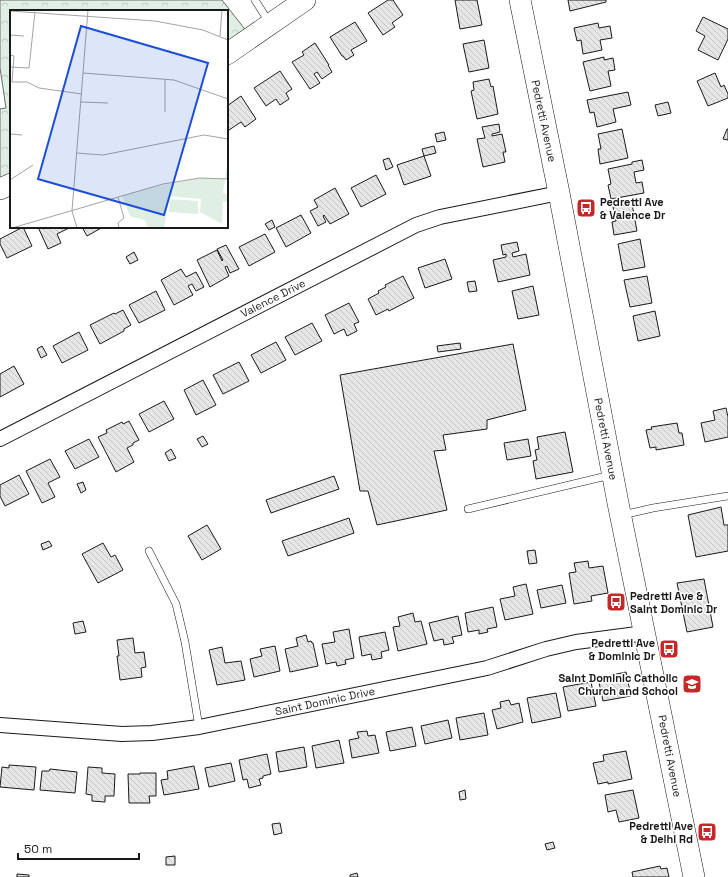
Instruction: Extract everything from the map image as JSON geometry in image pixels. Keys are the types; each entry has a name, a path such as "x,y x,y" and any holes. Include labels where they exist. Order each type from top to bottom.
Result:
{"street":[{"path":"228,53 305,0"},
{"name":"Pedretti Avenue","path":"520,0 694,877"},
{"path":"0,189 10,184"},
{"name":"Valence Drive","path":"0,439 416,225 440,217 559,193"},
{"name":"Saint Dominic Drive","path":"0,725 122,734 152,734 200,727 487,668 546,649 576,642 645,633"}],"lane":[{"path":"255,0 271,24"},
{"path":"468,509 613,474"},
{"path":"621,515 653,508 728,496"},
{"path":"149,551 176,604 186,642 200,727"}],"green space":[{"path":"0,0 222,0 251,37 228,53 228,10 10,10 10,184 0,189 0,109 6,108 0,68"}],"building":[{"path":"388,0 393,0 403,15 392,23 395,27 383,35 368,13"},
{"path":"455,0 477,0 482,25 460,29"},
{"path":"568,0 606,0 606,2 570,11"},
{"path":"703,17 728,29 728,39 718,60 698,50 705,36 696,31"},
{"path":"355,22 367,41 351,50 354,55 346,60 330,37"},
{"path":"598,23 599,28 610,26 612,38 600,40 602,50 583,54 581,40 577,41 574,28"},
{"path":"484,40 489,68 469,72 463,44"},
{"path":"315,43 332,72 322,79 317,72 314,74 320,83 310,89 292,62 304,55 302,52"},
{"path":"604,57 604,60 613,58 615,70 608,71 611,86 590,91 583,62"},
{"path":"280,71 292,89 286,93 289,99 280,105 276,99 266,106 254,88"},
{"path":"715,73 721,87 724,85 728,98 708,106 697,81"},
{"path":"489,79 491,87 493,86 498,114 477,119 471,91 474,90 473,82"},
{"path":"628,92 631,105 613,109 616,122 597,127 594,112 590,113 587,100"},
{"path":"241,96 256,119 245,127 241,122 229,130 228,105"},
{"path":"668,102 671,113 658,116 655,105"},
{"path":"499,124 500,132 492,134 492,136 502,134 506,152 503,152 505,162 483,167 477,139 485,138 482,127"},
{"path":"622,129 628,158 600,164 598,149 601,149 598,134"},
{"path":"728,129 728,140 723,139"},
{"path":"444,132 446,140 437,142 435,134"},
{"path":"434,146 436,153 424,156 422,149"},
{"path":"424,156 431,176 404,185 397,165"},
{"path":"389,158 393,167 386,170 383,160"},
{"path":"642,160 644,170 634,172 636,183 642,182 644,193 611,199 608,185 611,184 608,169 632,164 632,162"},
{"path":"376,175 386,194 361,207 351,188"},
{"path":"335,188 349,214 330,224 324,215 323,216 326,222 318,226 310,211 318,207 314,200"},
{"path":"632,204 637,231 614,235 612,222 616,221 613,207"},
{"path":"301,215 311,233 286,247 276,228"},
{"path":"272,220 275,227 269,230 265,224"},
{"path":"23,228 32,246 7,258 0,244 0,239"},
{"path":"38,228 69,228 57,234 61,243 48,249"},
{"path":"83,228 101,228 87,236"},
{"path":"265,234 275,252 249,266 239,247"},
{"path":"640,239 645,267 623,271 618,244"},
{"path":"517,242 519,251 512,253 513,257 526,254 530,275 498,282 493,260 506,257 506,254 503,255 501,245"},
{"path":"226,245 239,269 230,273 227,266 225,267 229,276 210,287 197,260 217,250 222,261 223,260 217,249"},
{"path":"134,252 138,260 130,264 126,257"},
{"path":"445,259 452,279 425,288 418,268"},
{"path":"181,269 186,277 196,272 204,287 196,291 192,284 188,286 193,295 174,305 161,280"},
{"path":"403,276 414,298 389,311 388,309 376,315 368,299 379,293 378,291 386,287 385,285"},
{"path":"647,276 652,303 630,307 624,280"},
{"path":"475,281 477,291 469,292 467,282"},
{"path":"533,286 539,315 518,319 512,291"},
{"path":"156,291 165,310 139,323 129,305"},
{"path":"349,303 359,322 354,324 357,331 347,336 344,329 334,334 325,315"},
{"path":"123,310 131,325 124,329 124,331 100,344 90,325"},
{"path":"655,311 660,336 638,341 633,316"},
{"path":"312,323 322,341 295,355 285,337"},
{"path":"79,332 88,350 62,363 53,346"},
{"path":"276,342 286,360 261,373 251,355"},
{"path":"460,343 461,349 438,352 437,346"},
{"path":"513,344 526,410 487,420 487,429 443,435 446,450 434,451 447,510 377,525 368,491 360,491 340,375"},
{"path":"42,346 47,355 41,358 37,349"},
{"path":"239,362 249,381 223,394 213,375"},
{"path":"14,366 24,384 0,397 0,374"},
{"path":"203,380 216,405 196,415 184,390"},
{"path":"164,401 174,419 149,432 139,414"},
{"path":"726,408 728,417 728,437 705,442 701,423 715,420 713,411"},
{"path":"129,421 139,440 127,448 134,462 116,472 98,437 107,433 106,430 122,422 123,424"},
{"path":"677,423 679,433 682,433 684,445 656,450 656,447 650,448 646,430 652,429 651,427"},
{"path":"565,432 573,472 536,479 533,461 537,460 535,450 539,449 537,437"},
{"path":"203,436 208,444 202,447 197,439"},
{"path":"89,439 99,457 75,469 65,451"},
{"path":"528,439 531,456 507,460 504,443"},
{"path":"171,449 176,458 169,461 165,453"},
{"path":"50,459 60,477 48,483 55,497 42,503 26,471"},
{"path":"19,475 29,494 5,506 0,496 0,485"},
{"path":"334,476 339,489 271,513 266,500"},
{"path":"83,482 86,490 81,493 77,484"},
{"path":"721,507 724,525 728,525 728,551 696,557 688,515"},
{"path":"349,518 354,533 288,556 282,541"},
{"path":"207,525 221,549 202,560 188,536"},
{"path":"49,541 52,546 43,550 41,544"},
{"path":"103,543 111,557 115,555 123,570 98,583 82,554"},
{"path":"535,550 537,563 529,564 527,551"},
{"path":"588,561 589,568 603,566 608,593 591,596 592,601 574,604 569,573 576,572 574,563"},
{"path":"704,579 713,627 687,632 677,583"},
{"path":"526,584 533,614 505,620 500,599 515,596 513,587"},
{"path":"562,585 566,603 541,608 537,590"},
{"path":"493,607 497,627 487,629 488,632 479,634 479,630 468,632 465,613"},
{"path":"413,613 415,622 421,621 427,644 398,651 393,627 400,626 398,617"},
{"path":"458,616 462,635 452,637 454,643 444,645 443,639 434,641 429,623"},
{"path":"83,621 86,632 75,634 73,623"},
{"path":"349,629 354,658 345,660 346,664 337,666 336,662 326,664 322,644 335,642 333,632"},
{"path":"385,632 389,650 381,652 382,658 372,660 371,654 362,656 359,637"},
{"path":"306,635 308,642 311,641 313,643 318,666 290,672 285,649 298,646 296,638"},
{"path":"133,638 135,653 144,652 146,667 141,668 142,677 120,680 117,640"},
{"path":"275,646 280,671 254,677 250,659 262,656 260,649"},
{"path":"222,647 225,663 241,661 245,680 217,685 209,650"},
{"path":"626,672 631,696 603,701 598,678"},
{"path":"591,682 596,706 568,711 563,687"},
{"path":"556,693 561,717 532,723 527,698"},
{"path":"509,700 511,705 519,703 523,722 497,729 492,710 501,708 500,702"},
{"path":"484,713 488,735 460,740 456,718"},
{"path":"448,720 452,738 425,744 421,726"},
{"path":"412,727 416,746 390,751 386,732"},
{"path":"367,731 368,736 375,735 379,753 352,758 349,740 359,738 357,732"},
{"path":"339,740 344,763 316,768 312,746"},
{"path":"304,747 307,767 279,772 276,752"},
{"path":"626,751 632,779 608,784 608,782 598,784 593,763 604,761 603,755"},
{"path":"267,754 271,774 263,776 263,778 259,779 261,785 249,788 247,779 243,780 239,760"},
{"path":"231,763 235,781 209,787 205,768"},
{"path":"9,765 36,767 34,790 0,787 2,767 9,768"},
{"path":"194,766 199,789 164,795 161,780 168,779 167,771"},
{"path":"88,767 102,768 102,773 115,774 114,796 105,796 105,802 92,801 92,795 86,794"},
{"path":"50,769 77,772 75,793 40,790 42,771 49,771"},
{"path":"156,773 156,796 149,796 150,803 129,803 128,774"},
{"path":"465,790 466,799 460,800 459,792"},
{"path":"633,790 639,818 619,822 616,810 608,812 605,795"},
{"path":"280,823 282,833 274,835 272,824"},
{"path":"553,842 555,848 547,850 545,844"},
{"path":"175,856 175,865 166,865 166,857"},
{"path":"660,866 661,869 667,868 669,877 633,877 632,872"},
{"path":"357,873 358,877 350,877 350,875"},
{"path":"17,874 29,875 29,877 17,877"}],"place":[{"name":"Pedretti Ave & Valence Dr","path":"586,208"},
{"name":"Pedretti Ave & Saint Dominic Dr","path":"616,602"},
{"name":"Pedretti Ave & Dominic Dr","path":"669,649"},
{"name":"Saint Dominic Catholic Church and School","path":"692,684"},
{"name":"Pedretti Ave & Delhi Rd","path":"707,832"}]}
